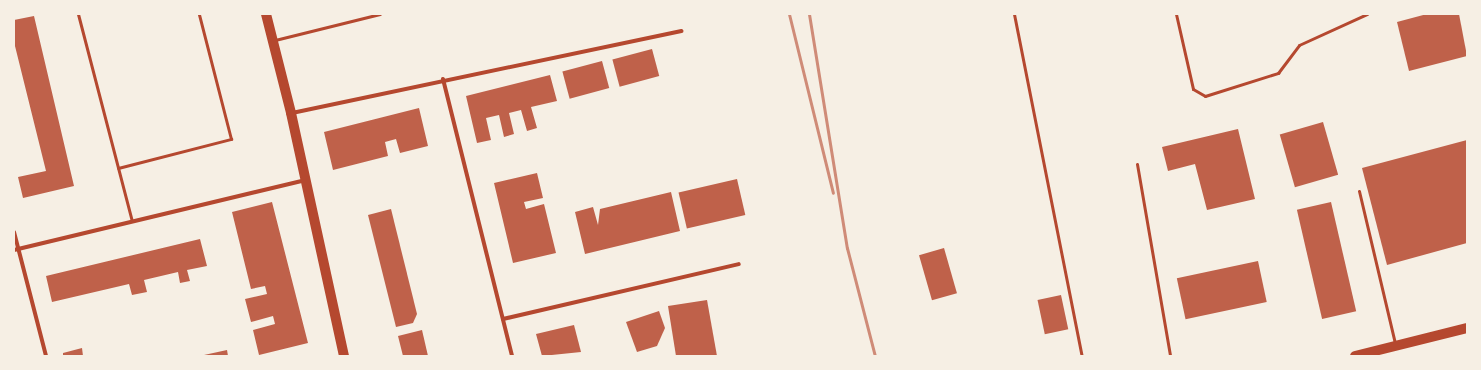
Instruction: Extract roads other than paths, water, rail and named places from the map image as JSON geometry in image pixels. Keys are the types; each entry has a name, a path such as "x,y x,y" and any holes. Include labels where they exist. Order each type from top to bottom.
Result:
{"main road":[{"path":"266,14 291,113 344,356"},
{"path":"1355,356 1396,347 1467,328"}],"street":[{"path":"291,113 443,79 681,31"},
{"path":"443,79 512,356"},
{"path":"16,250 305,180"},
{"path":"14,232 16,250 46,356"},
{"path":"503,319 739,264"}],"lane":[{"path":"78,14 132,221"},
{"path":"118,168 231,139 199,14"},
{"path":"273,40 380,14"},
{"path":"1014,14 1082,356"},
{"path":"1176,14 1193,89 1205,96 1278,73 1299,45 1367,14"},
{"path":"1137,164 1170,356"},
{"path":"1359,191 1396,347"}],"railway":[{"path":"789,14 833,193"},
{"path":"809,14 847,248 875,356"}]}
